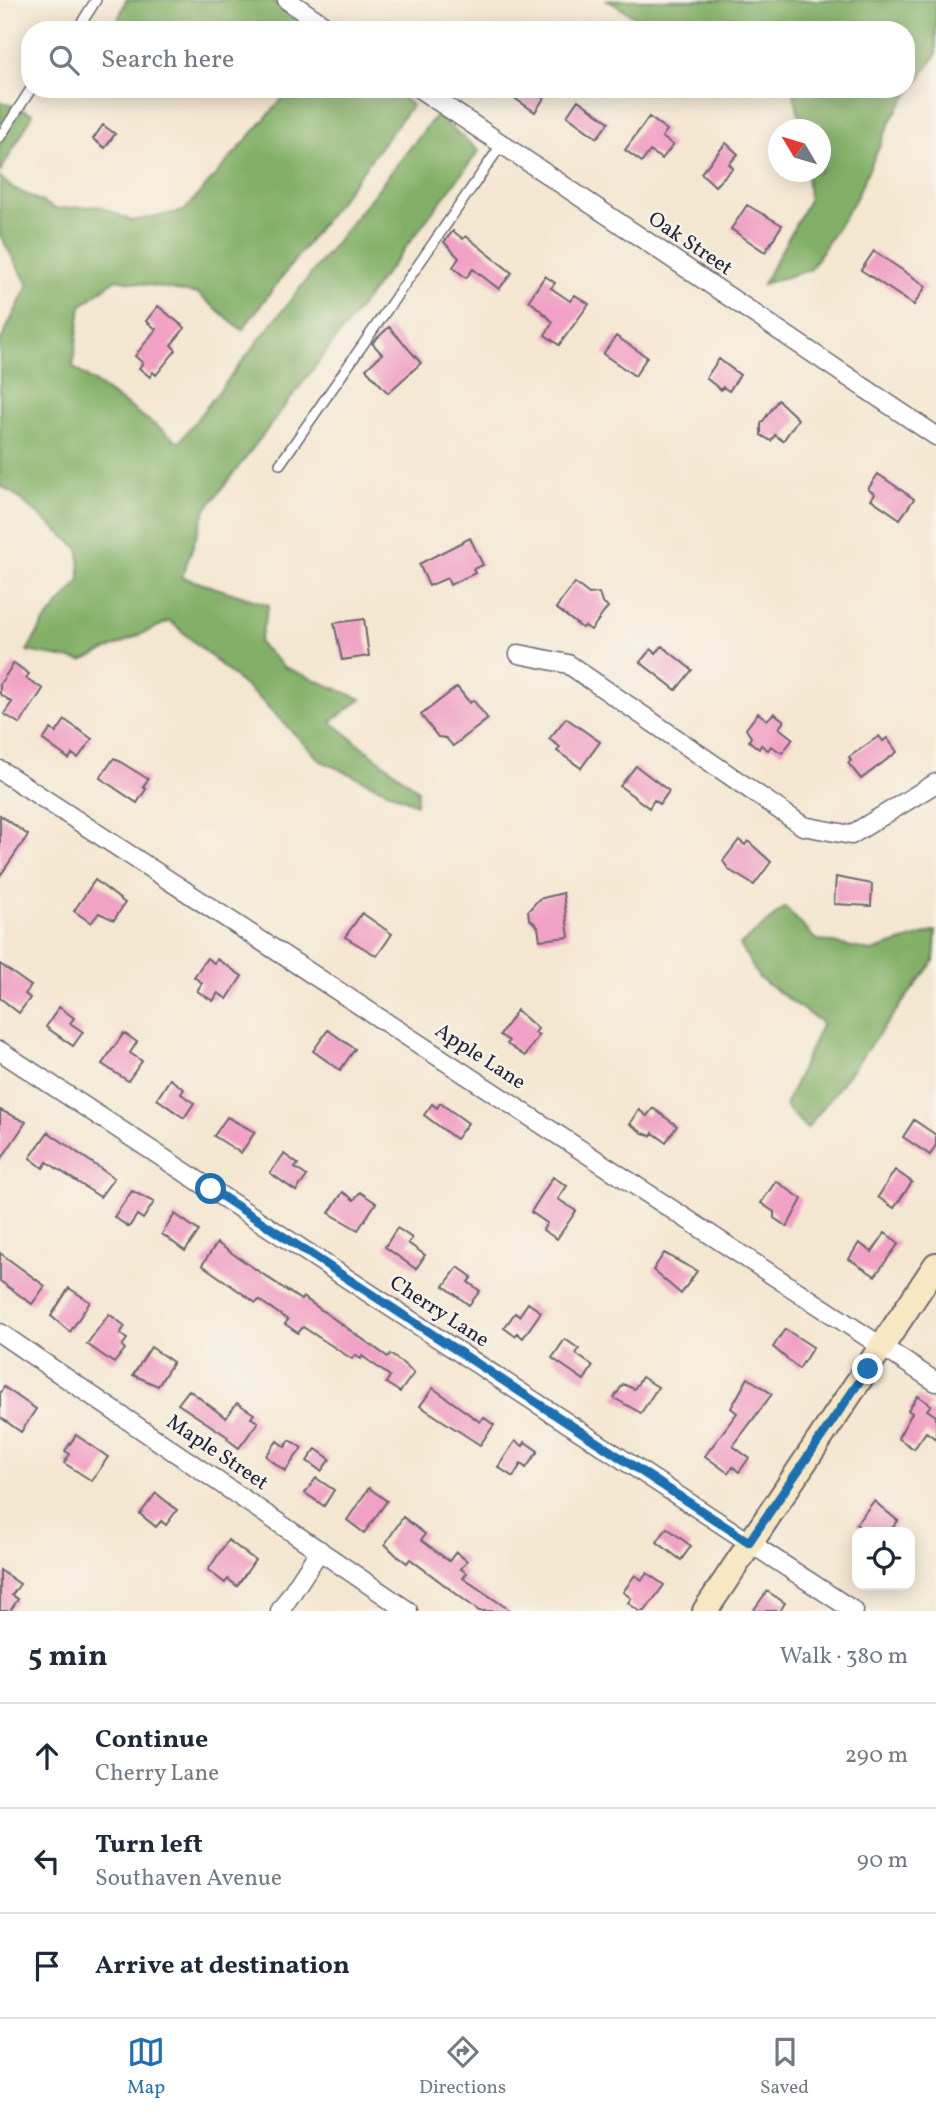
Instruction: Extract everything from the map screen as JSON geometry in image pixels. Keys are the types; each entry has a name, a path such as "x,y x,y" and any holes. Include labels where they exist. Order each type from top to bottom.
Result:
{"street":[{"path":"287,0 318,21"},
{"name":"Oak Street","path":"433,98 936,436"},
{"path":"519,654 568,664 803,826 851,835 936,783"},
{"name":"Apple Lane","path":"0,770 936,1382"},
{"name":"Cherry Lane","path":"0,1051 854,1611"},
{"path":"705,1611 936,1265"},
{"name":"Maple Street","path":"0,1333 408,1611"},
{"path":"280,1611 320,1550"}],"lane":[{"path":"83,21 96,0"},
{"path":"0,137 25,98"},
{"path":"280,464 502,144"}],"green space":[{"path":"126,0 271,0 302,21 118,21"},
{"path":"607,0 936,0 936,55 915,85 915,21 644,21"},
{"path":"283,98 403,98 412,105 242,330 198,294 116,279 81,306 73,367 179,442 436,115 479,151 205,511 182,577 269,605 259,643 284,667 361,699 331,722 418,790 416,804 321,761 261,700 170,621 82,661 27,651 44,622 80,580 79,549 14,494 0,486 0,342 28,285 0,235 0,177 11,187 56,209 99,206 132,221 184,211"},
{"path":"795,98 906,98 892,118 855,200 810,270 763,284 809,200 808,182 831,182 831,119 800,119"},
{"path":"0,101 33,114 0,172"},
{"path":"785,907 815,939 871,951 936,931 934,961 807,1129 785,1106 822,1023 759,978 740,945"}],"building":[{"path":"514,98 544,98 535,112"},
{"path":"578,100 609,122 597,138 567,116"},
{"path":"649,117 667,130 662,137 673,145 662,159 650,151 642,162 625,150"},
{"path":"103,125 115,134 105,148 93,139"},
{"path":"726,143 738,154 729,164 733,168 715,186 701,173"},
{"path":"747,205 782,225 765,252 731,229"},
{"path":"453,231 463,239 466,236 512,273 499,289 473,269 466,278 453,267 459,258 444,242"},
{"path":"874,251 926,286 914,305 861,270"},
{"path":"545,276 555,283 551,288 570,301 575,295 589,304 559,345 545,335 553,322 529,300"},
{"path":"158,306 185,328 171,345 176,350 156,375 153,372 150,377 139,368 143,363 135,356 156,329 146,321"},
{"path":"389,327 421,363 388,393 366,369 382,354 372,343"},
{"path":"616,336 647,357 635,376 603,354"},
{"path":"719,359 740,375 729,391 723,387 721,390 706,378"},
{"path":"778,400 798,419 783,441 775,435 771,441 761,435 761,424"},
{"path":"878,474 914,499 900,519 871,499 875,494 868,489"},
{"path":"470,538 483,565 473,569 475,573 450,585 447,578 429,586 419,564"},
{"path":"575,583 589,594 599,593 602,603 608,607 591,630 585,626 582,628 556,608"},
{"path":"364,619 369,656 342,660 334,623"},
{"path":"662,646 692,670 676,690 640,662 651,649 656,653"},
{"path":"14,663 29,674 26,678 43,689 20,724 4,714 12,702 0,694 0,684"},
{"path":"457,687 470,703 473,700 488,719 453,746 446,738 438,737 421,715"},
{"path":"758,713 767,720 774,713 784,721 779,728 793,739 782,753 771,746 768,750 761,745 759,749 749,741 751,737 746,729"},
{"path":"566,718 600,742 581,768 557,751 560,747 549,739"},
{"path":"65,720 92,739 78,758 72,754 69,759 43,740 51,729 56,733"},
{"path":"879,736 883,741 887,738 897,752 861,779 848,763 851,761 849,757"},
{"path":"114,758 148,779 143,787 146,789 137,803 100,778"},
{"path":"636,766 669,791 660,804 654,800 649,808 620,786"},
{"path":"0,815 28,835 0,876"},
{"path":"739,840 745,845 748,841 771,862 754,885 729,870 723,861"},
{"path":"836,877 872,884 871,906 834,904"},
{"path":"95,880 125,903 114,920 99,913 91,923 74,911"},
{"path":"563,893 569,937 540,940 538,927 529,918 528,911 539,899"},
{"path":"362,913 392,934 377,956 345,937"},
{"path":"207,958 214,963 217,959 242,976 227,999 218,993 213,1001 197,991 202,983 194,977"},
{"path":"0,964 31,986 25,994 30,998 19,1013 0,998"},
{"path":"59,1007 74,1018 70,1023 83,1032 73,1046 46,1027"},
{"path":"517,1010 538,1029 535,1033 539,1035 525,1056 507,1044 509,1041 500,1035"},
{"path":"328,1030 355,1049 340,1070 313,1051"},
{"path":"124,1033 137,1042 130,1053 142,1061 128,1081 102,1064"},
{"path":"170,1079 184,1089 181,1094 194,1103 184,1118 157,1099"},
{"path":"440,1103 468,1123 456,1139 424,1115 432,1104 437,1108"},
{"path":"653,1108 677,1126 666,1142 653,1133 651,1136 643,1133 630,1124 639,1110 647,1116"},
{"path":"0,1110 26,1122 0,1161"},
{"path":"227,1117 255,1132 241,1153 214,1136"},
{"path":"914,1120 936,1135 936,1145 930,1155 903,1137"},
{"path":"48,1132 114,1178 100,1197 47,1162 43,1168 30,1158"},
{"path":"284,1154 298,1164 295,1168 307,1176 296,1191 270,1173"},
{"path":"895,1170 912,1182 894,1208 878,1197"},
{"path":"553,1177 567,1186 558,1199 576,1211 557,1239 543,1230 547,1223 531,1212"},
{"path":"776,1181 802,1199 787,1227 774,1218 774,1212 761,1203"},
{"path":"132,1191 154,1202 143,1219 137,1215 129,1227 114,1217"},
{"path":"343,1192 354,1200 360,1192 376,1203 358,1230 329,1213"},
{"path":"175,1214 199,1231 185,1251 162,1234"},
{"path":"397,1228 412,1238 408,1243 425,1255 416,1269 385,1247"},
{"path":"885,1233 899,1243 875,1276 849,1259 859,1243 872,1252"},
{"path":"217,1243 301,1300 303,1297 388,1357 390,1354 414,1373 400,1392 386,1383 390,1376 362,1356 361,1359 355,1355 352,1359 303,1327 298,1333 285,1324 288,1320 259,1300 256,1303 202,1265"},
{"path":"0,1253 45,1286 32,1304 0,1281"},
{"path":"664,1253 697,1271 681,1294 653,1270"},
{"path":"458,1267 472,1277 468,1282 480,1291 469,1305 444,1286"},
{"path":"69,1288 90,1302 70,1332 51,1316"},
{"path":"528,1303 541,1312 523,1338 517,1333 515,1336 504,1328 515,1313 519,1316"},
{"path":"109,1314 125,1326 120,1334 127,1339 122,1346 125,1349 114,1363 87,1344"},
{"path":"785,1329 813,1347 799,1369 773,1347"},
{"path":"565,1339 579,1349 576,1354 593,1366 584,1380 552,1358"},
{"path":"151,1347 173,1362 158,1386 133,1375"},
{"path":"642,1377 658,1387 641,1413 614,1398 623,1384 634,1389"},
{"path":"748,1378 772,1394 733,1446 749,1458 739,1472 733,1467 728,1473 705,1456 737,1413 731,1408"},
{"path":"4,1387 36,1409 21,1432 0,1417 0,1393"},
{"path":"433,1388 480,1422 483,1417 494,1425 480,1445 420,1406"},
{"path":"189,1390 226,1418 237,1403 254,1414 251,1418 258,1422 239,1448 227,1439 228,1437 178,1404"},
{"path":"918,1396 931,1405 927,1410 936,1416 936,1439 926,1432 914,1449 898,1438 912,1413 908,1410"},
{"path":"76,1435 108,1457 92,1481 64,1463 70,1454 65,1451"},
{"path":"290,1440 302,1448 285,1471 266,1456 277,1441 285,1447"},
{"path":"515,1441 523,1446 525,1442 538,1451 526,1468 521,1464 513,1477 498,1467"},
{"path":"316,1449 330,1459 321,1471 307,1461"},
{"path":"316,1478 334,1490 324,1506 305,1493"},
{"path":"369,1488 387,1501 364,1533 347,1520"},
{"path":"156,1493 177,1510 166,1525 161,1521 156,1527 140,1514"},
{"path":"874,1501 898,1521 893,1527 860,1527 856,1524"},
{"path":"403,1517 425,1534 421,1540 449,1561 456,1552 467,1561 461,1569 467,1573 463,1578 511,1611 479,1611 410,1559 407,1563 396,1555 385,1544"},
{"path":"667,1528 691,1546 681,1560 657,1542"},
{"path":"228,1540 255,1560 237,1586 228,1579 225,1583 208,1570"},
{"path":"0,1570 20,1584 12,1595 18,1599 10,1611 0,1611"},
{"path":"647,1573 664,1585 645,1611 639,1611 628,1603 631,1598 623,1592 635,1575 642,1580"},
{"path":"767,1591 785,1603 780,1611 753,1611"}],"route":[{"path":"211,1189 749,1542 868,1369"}]}
